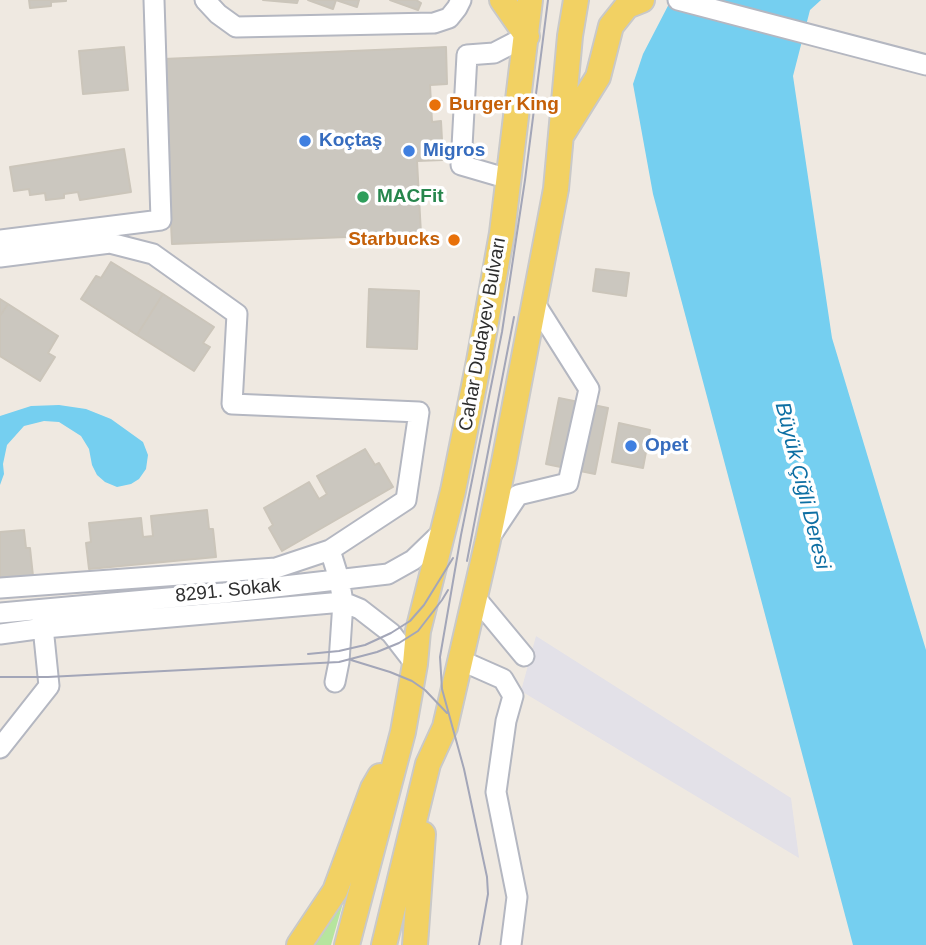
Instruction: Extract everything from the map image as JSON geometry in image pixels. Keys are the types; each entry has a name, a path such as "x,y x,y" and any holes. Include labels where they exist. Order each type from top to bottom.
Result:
{"main road":[{"path":"502,0 527,36"},
{"name":"Cahar Dudayev Bulvarı","path":"403,732 418,631 453,491 480,361 502,233 530,0"},
{"path":"384,945 428,764 445,727 488,540 556,189 570,36 576,0"},
{"path":"560,137 598,77 611,26 627,6 642,0"},
{"path":"299,945 335,891 373,788 403,732"},
{"path":"347,945 403,732"},
{"path":"415,945 428,764"}],"street":[{"path":"0,240 161,220 154,0"},
{"path":"205,0 236,27 434,23 449,18 461,0"},
{"path":"678,0 926,65"},
{"path":"509,179 461,165 467,55 494,53 527,36"},
{"path":"0,257 110,243 153,254 237,314 232,404 419,412 406,500 330,550 276,568 0,589"},
{"path":"488,540 518,495 568,483 589,389 534,302"},
{"name":"8291. Sokak","path":"0,634 43,618 388,574 413,560 442,532"},
{"path":"330,550 343,602 335,682"},
{"path":"475,597 524,656"},
{"path":"343,602 360,609 391,633 415,664"},
{"name":"8291. Sokak","path":"0,613 43,618 343,602"},
{"path":"0,748 50,686 43,618"},
{"path":"460,660 503,679 513,696 506,722 496,792 517,897 511,945"}],"shaded area":[{"path":"536,636 791,798 799,858 521,691"}],"green space":[{"path":"343,903 331,945 313,945 320,933"}],"water":[{"name":"Büyük Çiğli Deresi","path":"671,0 821,0 810,10 793,76 832,338 926,650 926,945 853,945 653,194 633,84 643,54"},
{"path":"59,405 86,409 111,419 143,442 148,455 146,469 139,479 117,487 105,482 97,475 89,449 81,436 59,422 44,421 24,426 7,445 0,485 0,416 31,406"}],"building":[{"path":"29,0 66,0 66,1 30,8"},
{"path":"263,0 298,0 297,3"},
{"path":"308,0 336,0 333,9"},
{"path":"336,0 359,0 357,7"},
{"path":"390,0 416,0 421,3 418,10"},
{"path":"124,47 128,90 83,94 79,51"},
{"name":"Koçtaş","path":"446,47 447,84 430,85 432,122 441,121 443,160 417,161 421,234 172,244 163,59"},
{"path":"124,149 131,192 80,200 78,192 64,194 64,198 46,200 45,193 30,195 29,189 14,191 10,167"},
{"path":"111,262 163,294 137,335 81,299 96,276 101,278"},
{"path":"596,269 629,273 626,296 593,291"},
{"path":"369,289 419,291 417,349 367,347"},
{"path":"163,294 214,327 203,343 210,347 194,371 137,335"},
{"path":"0,299 8,304 0,316"},
{"path":"8,304 58,336 48,353 55,357 40,381 0,356 0,316"},
{"path":"559,398 608,408 595,474 546,464"},
{"name":"Opet","path":"619,423 650,430 643,468 612,462"},
{"path":"365,449 375,465 379,463 393,487 282,551 269,528 273,525 264,508 309,482 319,499 327,494 317,476"},
{"path":"207,510 209,529 213,529 216,557 89,569 86,543 91,542 89,523 141,518 143,537 153,536 151,516"},
{"path":"24,530 26,548 30,548 33,576 0,579 0,532"}],"tram line":[{"path":"479,945 488,894 487,877 464,769 442,689 440,657 461,535 502,332 548,0"},
{"path":"467,561 514,317"},
{"path":"308,654 365,645 410,621 424,605 453,558"},
{"path":"0,677 48,677 339,662 377,652 418,631 448,590"},
{"path":"351,660 412,681 425,690 447,713"}],"place":[{"name":"Burger King","path":"435,105"},
{"name":"Koçtaş","path":"305,141"},
{"name":"Migros","path":"409,151"},
{"name":"MACFit","path":"363,197"},
{"name":"Starbucks","path":"454,240"},
{"name":"Opet","path":"631,446"}]}
